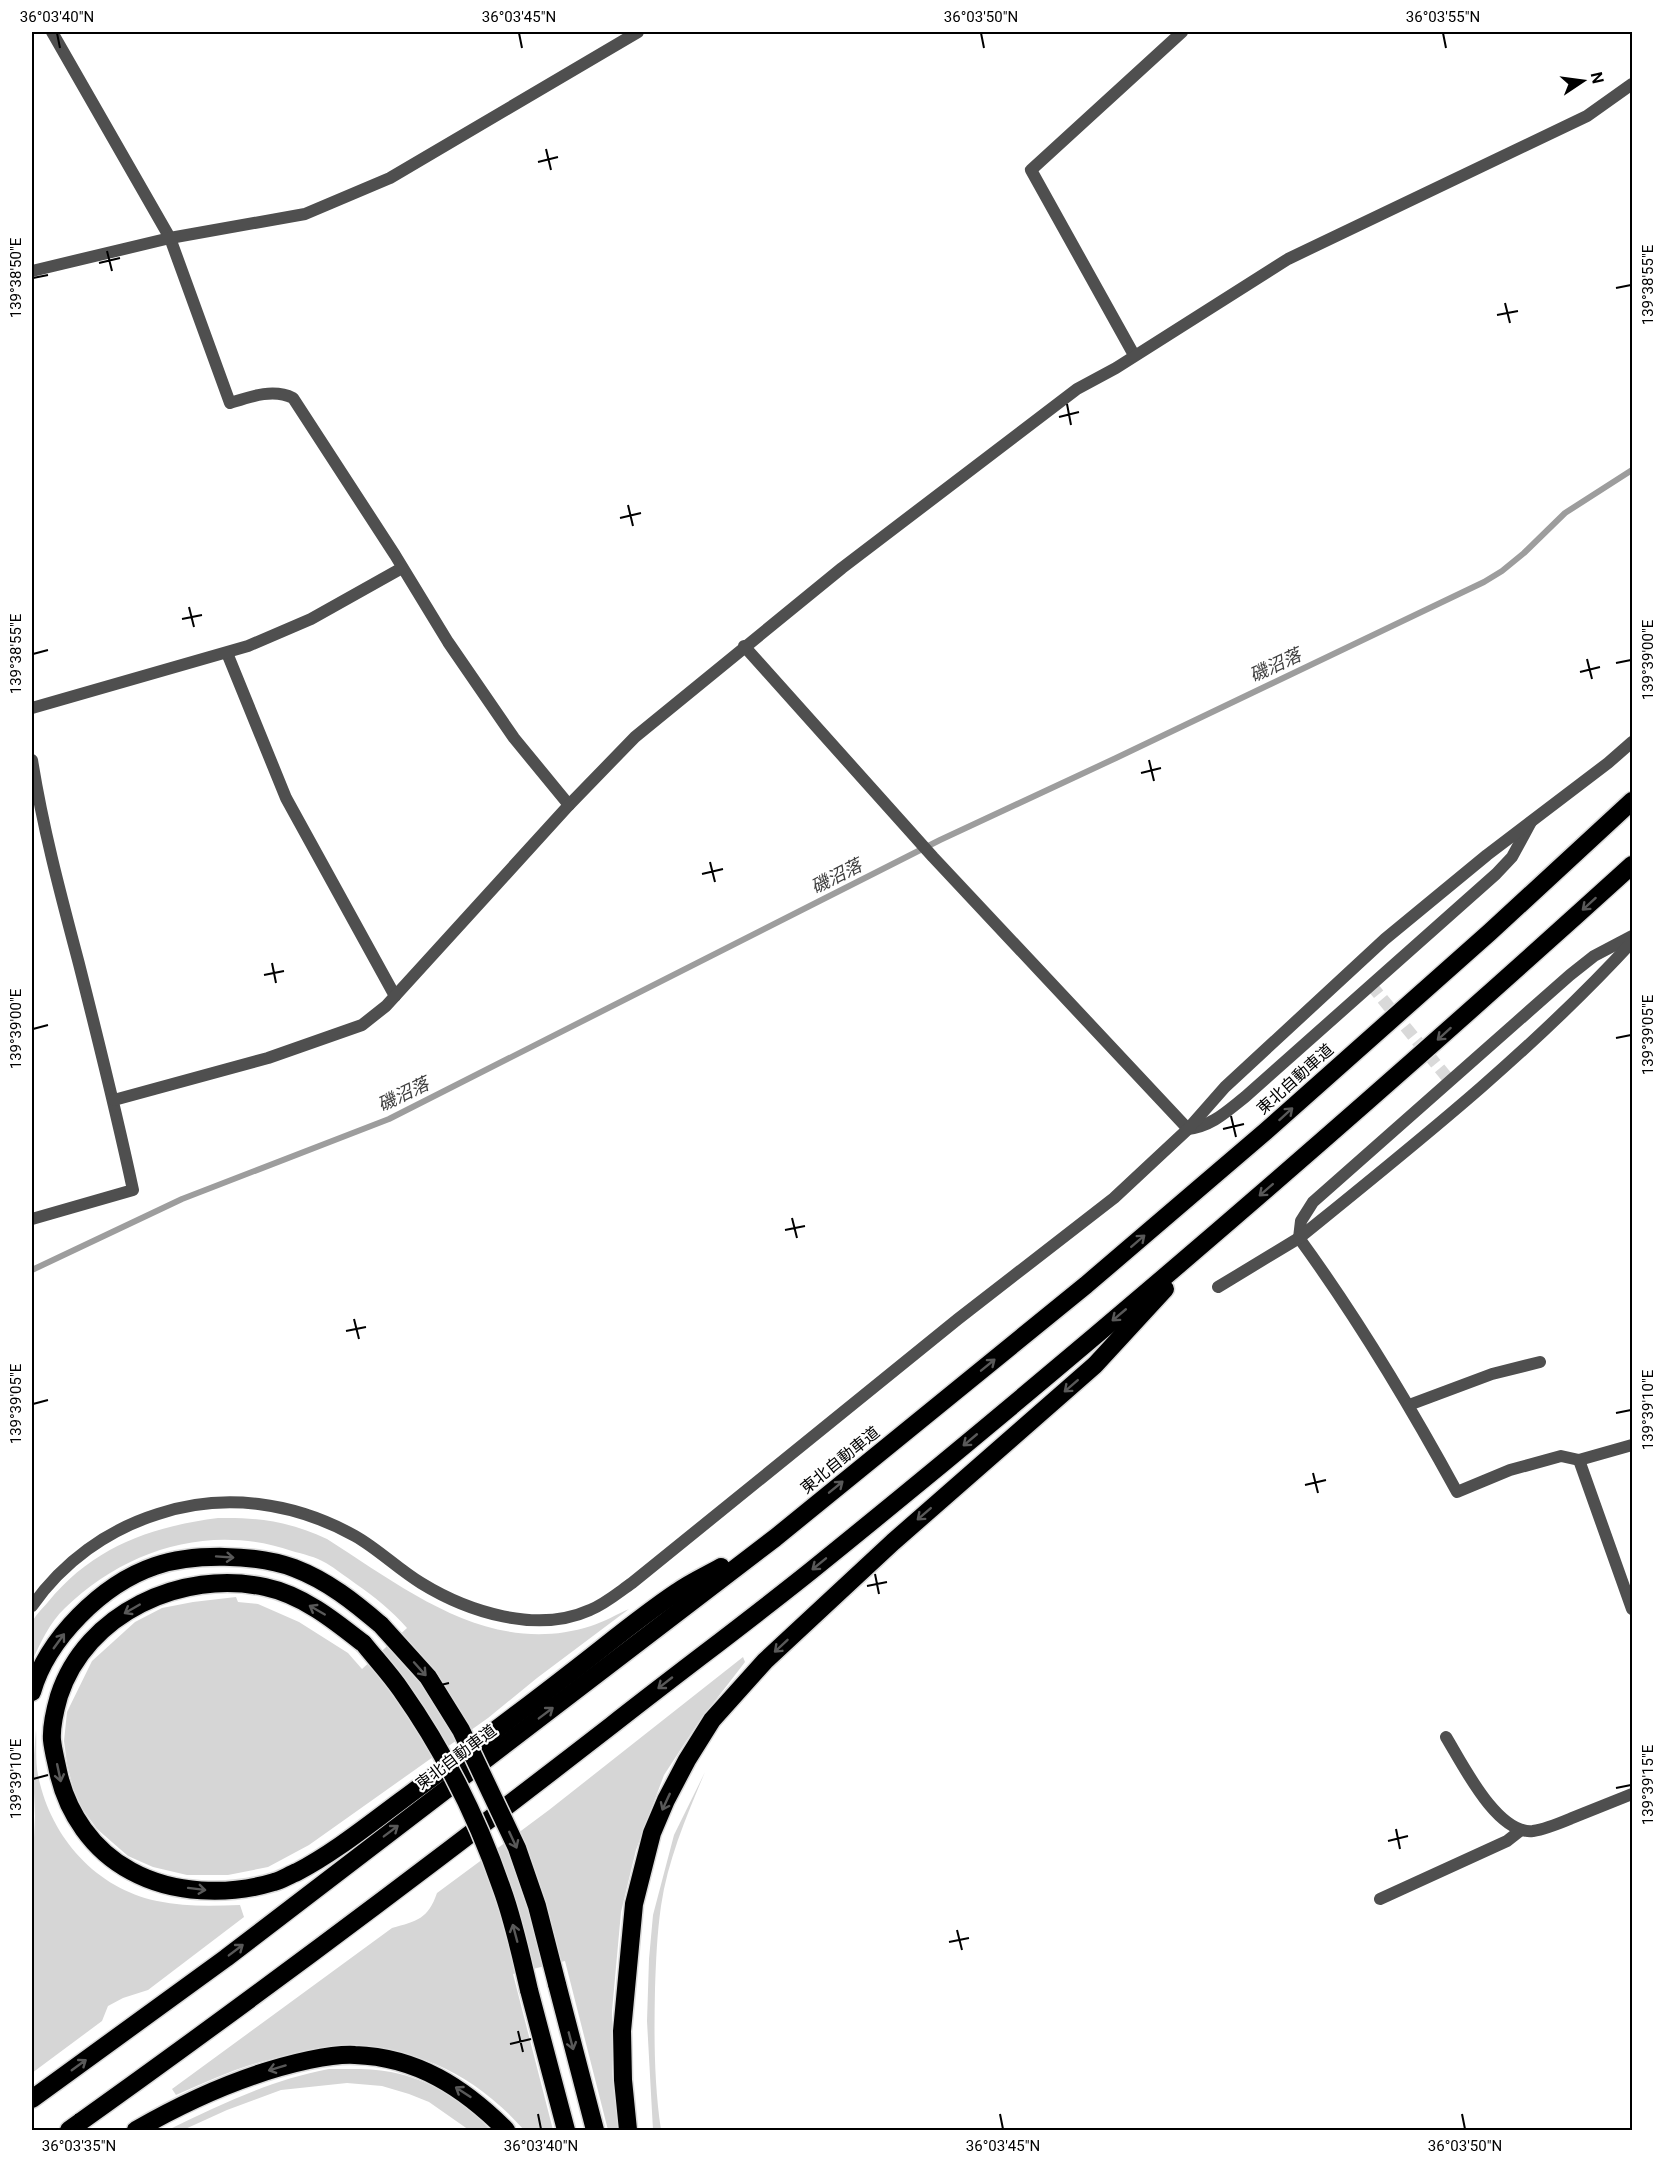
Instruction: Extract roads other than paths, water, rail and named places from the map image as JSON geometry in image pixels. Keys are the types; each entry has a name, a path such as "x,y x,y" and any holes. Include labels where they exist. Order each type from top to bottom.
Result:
{"highway":[{"name":"東北自動車道","path":"32,2099 226,1958 774,1538 1086,1285 1266,1131 1490,932 1632,801"},
{"path":"69,2130 205,2034 517,1799 808,1572 1212,1237 1456,1024 1632,865"},
{"path":"628,2130 623,2080 622,2031 634,1904 652,1833 687,1760 712,1720 765,1661 893,1542 1095,1365 1212,1237"},
{"path":"566,2130 503,1891 487,1848 462,1792 419,1716 364,1644 323,1614 296,1598 267,1587 232,1583 201,1586 162,1593 129,1609 102,1629 65,1677 55,1708 51,1738 62,1787 72,1812 90,1838 112,1861 138,1875 173,1886 209,1891 241,1889 276,1882 323,1858 520,1712 678,1591 774,1538"},
{"path":"32,1692 37,1674 61,1636 87,1609 105,1593 154,1566 179,1560 220,1556 262,1561 293,1568 331,1586 354,1602 381,1625 428,1677 461,1730 517,1848 537,1906 595,2130"},
{"path":"136,2130 237,2081 283,2066 326,2057 354,2055 396,2062 434,2075 472,2098 506,2130"}],"street":[{"path":"52,32 170,238 230,403 249,397 282,392 292,398 448,642 514,738 569,805"},
{"path":"32,271 170,238 305,214 390,178 638,32"},
{"path":"1134,355 1030,170 1182,32"},
{"path":"114,1100 268,1058 362,1025 395,996 569,805 635,737 842,568 1077,389 1116,368 1288,259 1587,116 1632,84"},
{"path":"32,708 248,646 311,619 402,568"},
{"path":"744,646 917,839 1188,1129"},
{"path":"227,653 286,798 395,996"},
{"path":"32,1606 66,1565 104,1538 136,1521 177,1507 244,1501 308,1515 356,1536 420,1582 476,1610 508,1618 538,1619 565,1617 590,1610 632,1583 958,1319 1114,1198 1188,1129 1225,1087 1386,939 1487,855 1608,763 1632,742"},
{"path":"32,760 37,796 114,1100 133,1191 32,1219"},
{"path":"1188,1129 1214,1122 1245,1097 1487,882 1512,857 1531,822"},
{"path":"1632,936 1594,956 1570,975 1313,1202 1301,1221 1299,1238 1365,1333 1458,1492 1510,1470 1561,1456 1579,1460 1632,1445"},
{"path":"1218,1287 1299,1238 1458,1109 1594,985 1632,942"},
{"path":"1409,1405 1492,1374 1540,1362"},
{"path":"1579,1460 1632,1609"},
{"path":"1446,1737 1490,1807 1505,1823 1521,1830 1531,1832 1550,1827 1632,1794"},
{"path":"1380,1899 1507,1841 1521,1830"}],"waterway":[{"name":"磯沼落","path":"32,1270 182,1199 389,1119 940,840 1484,582 1524,553 1565,513 1632,470"}],"tunnel":[{"path":"1371,985 1450,1081"}]}
